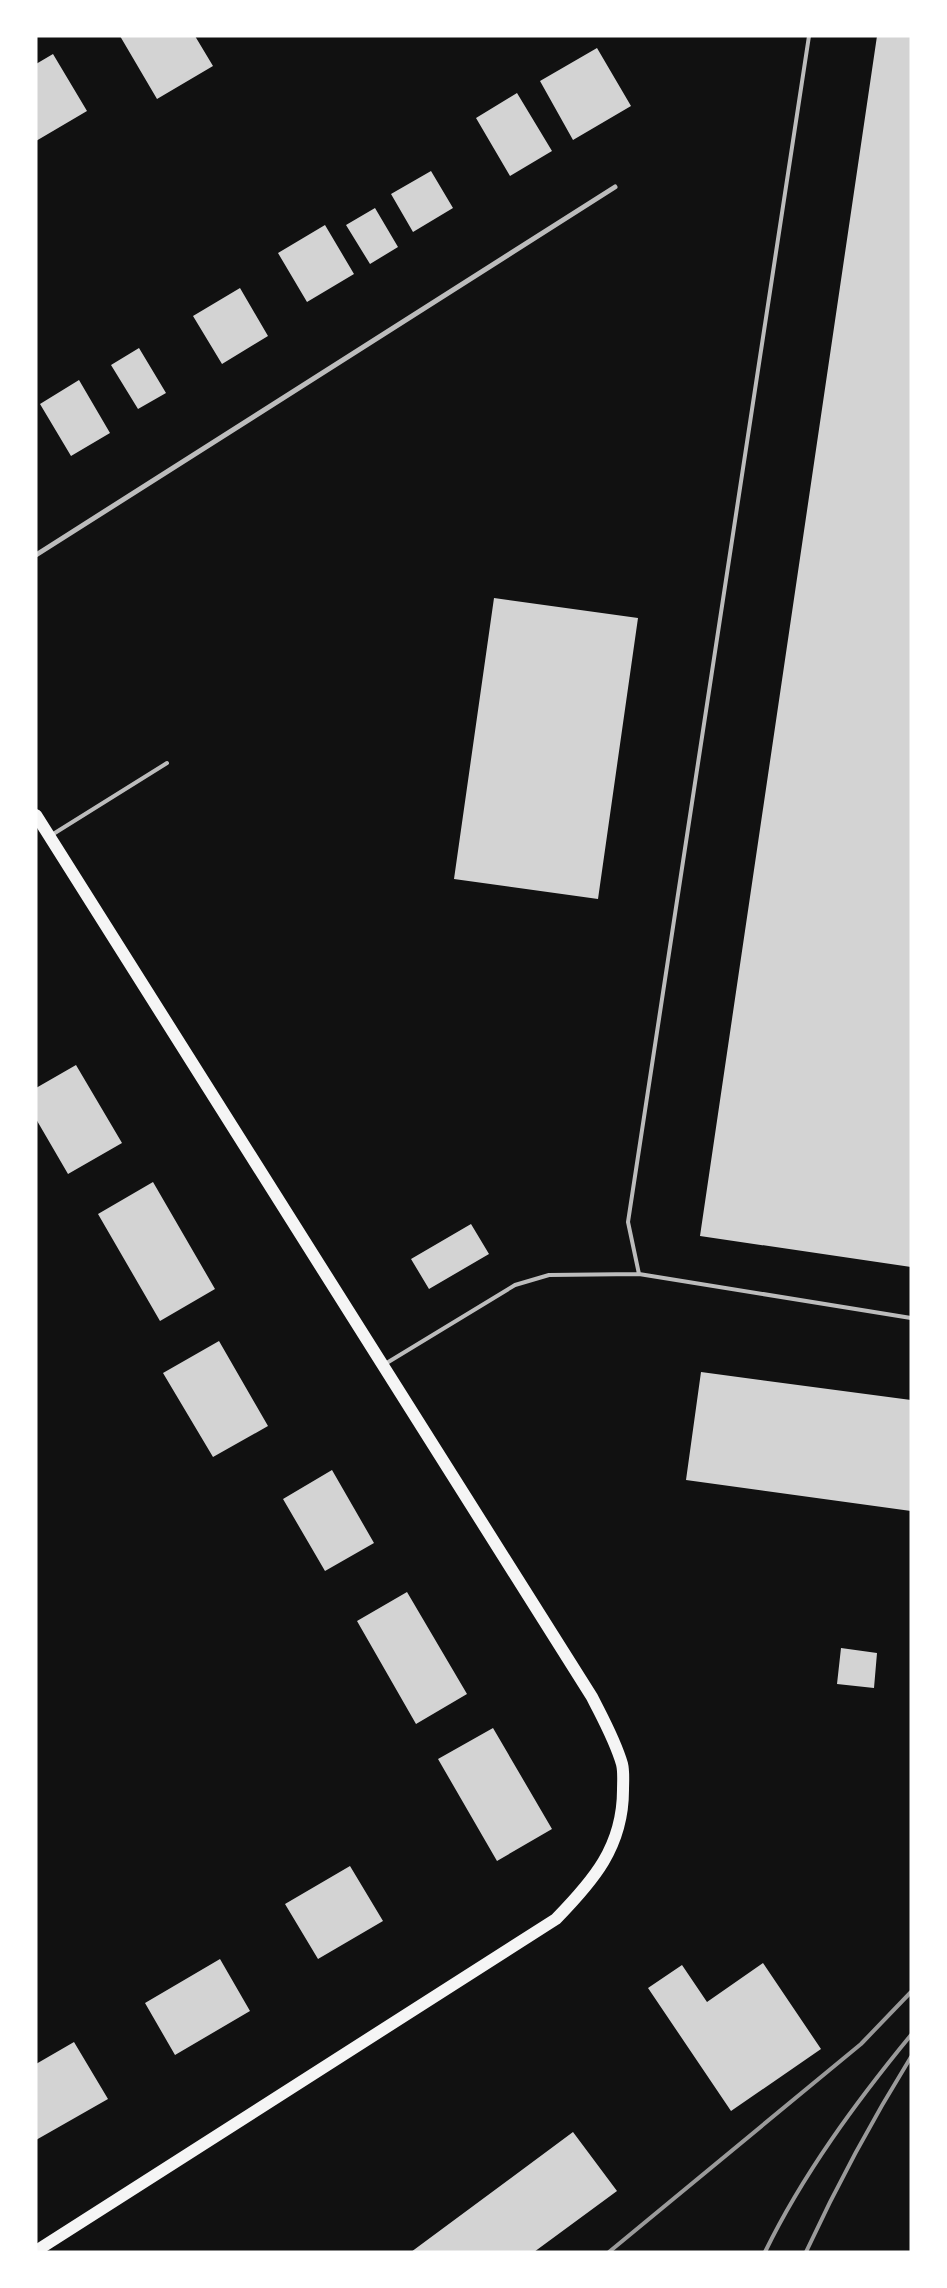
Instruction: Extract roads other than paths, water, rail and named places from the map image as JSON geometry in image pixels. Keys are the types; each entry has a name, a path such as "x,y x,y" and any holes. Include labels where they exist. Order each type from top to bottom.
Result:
{"main road":[{"path":"36,815 592,1697 610,1731 623,1766 623,1811 615,1841 589,1884 556,1919 36,2251"}],"street":[{"path":"36,555 615,187"}],"lane":[{"path":"639,1274 628,1222 809,36"},
{"path":"50,836 167,763"},
{"path":"383,1366 452,1321 515,1285 550,1276 639,1274 911,1318"}],"railway":[{"path":"609,2252 861,2044 911,1992"},
{"path":"765,2252 813,2167 870,2086 911,2035"},
{"path":"806,2252 856,2153 911,2057"}]}
